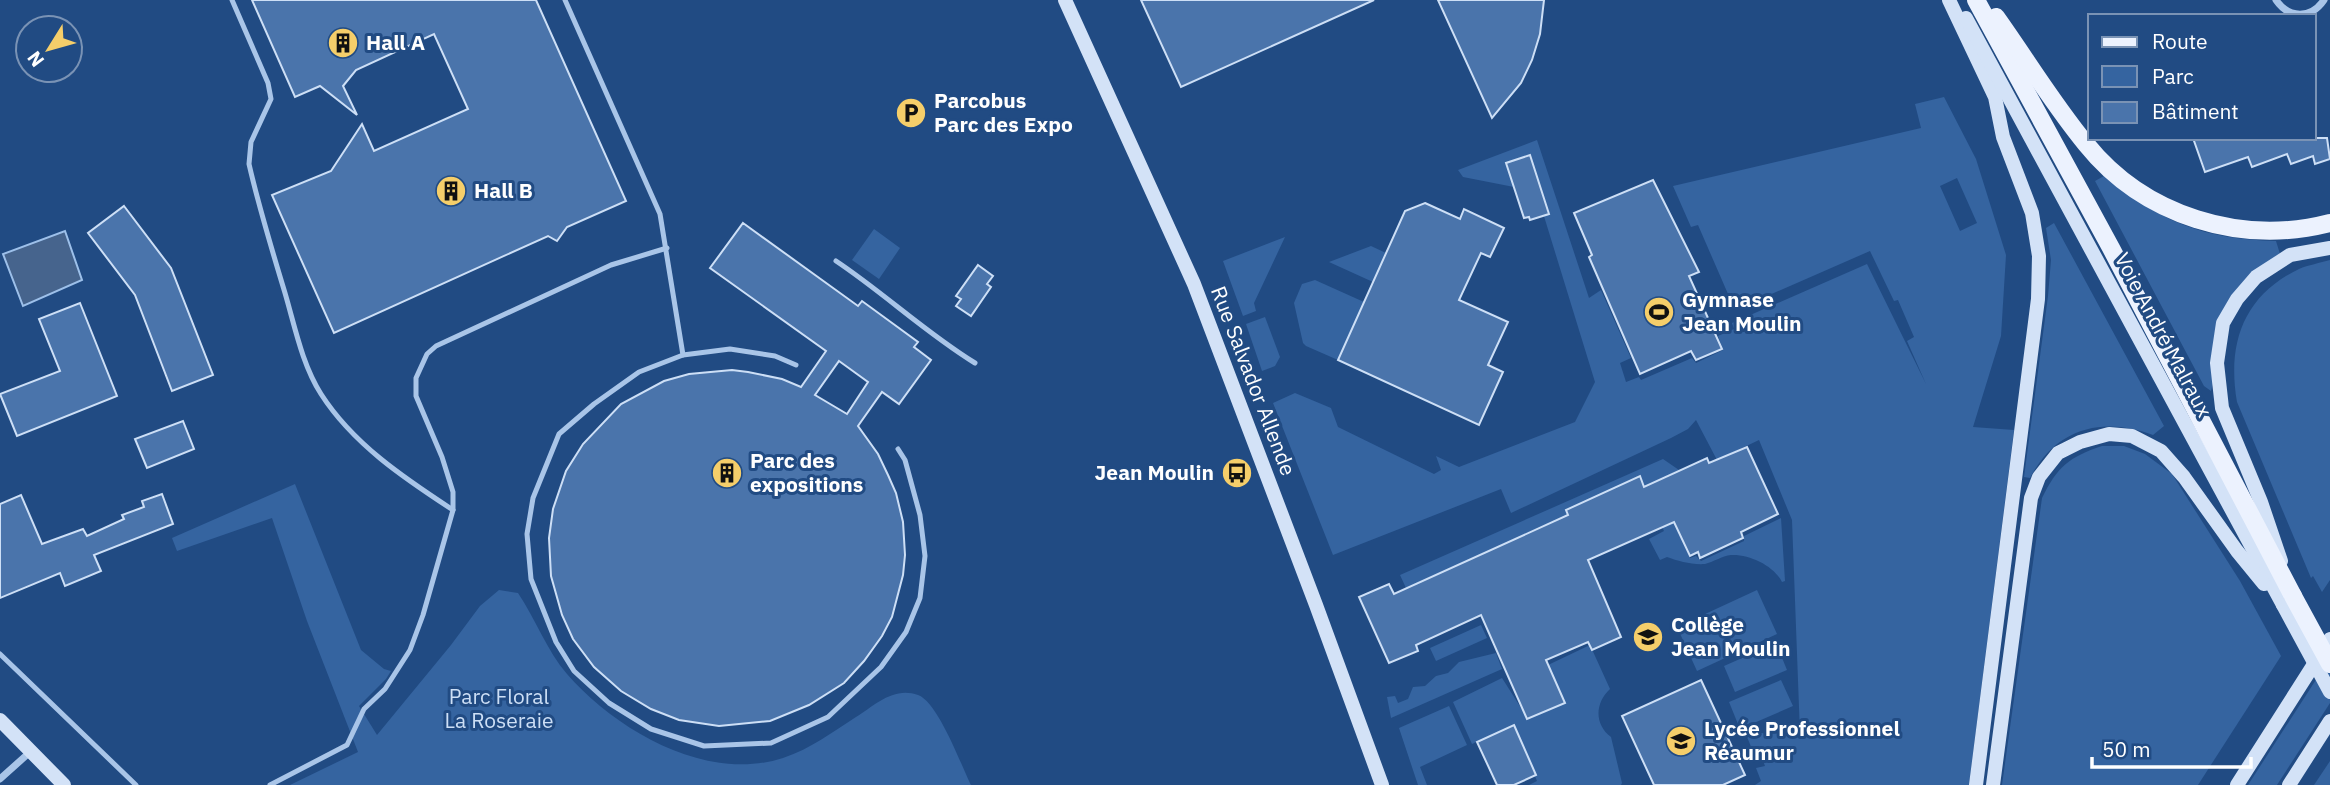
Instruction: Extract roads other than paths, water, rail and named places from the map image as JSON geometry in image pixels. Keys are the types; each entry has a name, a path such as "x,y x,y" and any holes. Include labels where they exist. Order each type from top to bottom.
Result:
{"main road":[{"name":"Rue Salvador Allende","path":"1065,0 1194,284 1382,785"},
{"path":"1949,0 1994,97 2003,137 2032,213 2039,256 2036,313 1976,785"},
{"name":"Voie André Malraux","path":"1957,0 2288,600 2330,664"},
{"name":"Voie André Malraux","path":"1976,0 2104,236 2288,600 2330,692"},
{"path":"1984,0 2087,145 2126,184 2171,211 2222,227 2265,232 2312,228 2330,223"},
{"path":"2288,600 2261,502 2222,408 2217,363 2223,323 2237,299 2256,277 2290,255 2330,248"},
{"path":"1993,785 2031,498 2039,477 2058,453 2080,442 2109,434 2132,436 2161,451 2184,477 2244,561 2288,600"},
{"path":"2237,785 2330,639"},
{"path":"0,720 64,785"},
{"path":"2289,785 2330,721"},
{"path":"2226,785 2267,737"}],"street":[{"path":"2276,0 2287,11 2294,14"},
{"path":"2302,14 2313,12 2324,0"},
{"path":"0,779 30,752"}],"lane":[{"path":"232,0 268,83 271,99 251,142 249,164 303,355 320,393 348,429 402,477 453,510"},
{"path":"565,0 660,214 683,355"},
{"path":"270,785 347,745 364,709 385,689 407,657 423,615 453,510 453,492 442,457 416,396 416,377 427,354 436,346 611,265 667,248"},
{"path":"836,261 975,363"},
{"path":"796,365 775,356 730,349 683,355 639,372 594,404 559,434 533,499 527,534 531,579 556,642 568,662 574,671 609,703 651,729 704,746 771,743 828,717 881,667 906,632 920,598 925,556 920,515 905,460 898,449"},
{"path":"0,654 136,785"}],"place":[{"name":"Hall A","path":"343,43"},
{"name":"Parcobus Parc des Expo","path":"911,113"},
{"name":"Hall B","path":"451,191"},
{"name":"Gymnase Jean Moulin","path":"1659,312"},
{"name":"Parc des expositions","path":"727,473"},
{"name":"Jean Moulin","path":"1237,473"},
{"name":"Collège Jean Moulin","path":"1648,637"},
{"name":"Lycée Professionnel Réaumur","path":"1681,741"}],"park label":[{"name":"Parc Floral La Roseraie","path":"499,709"}]}
